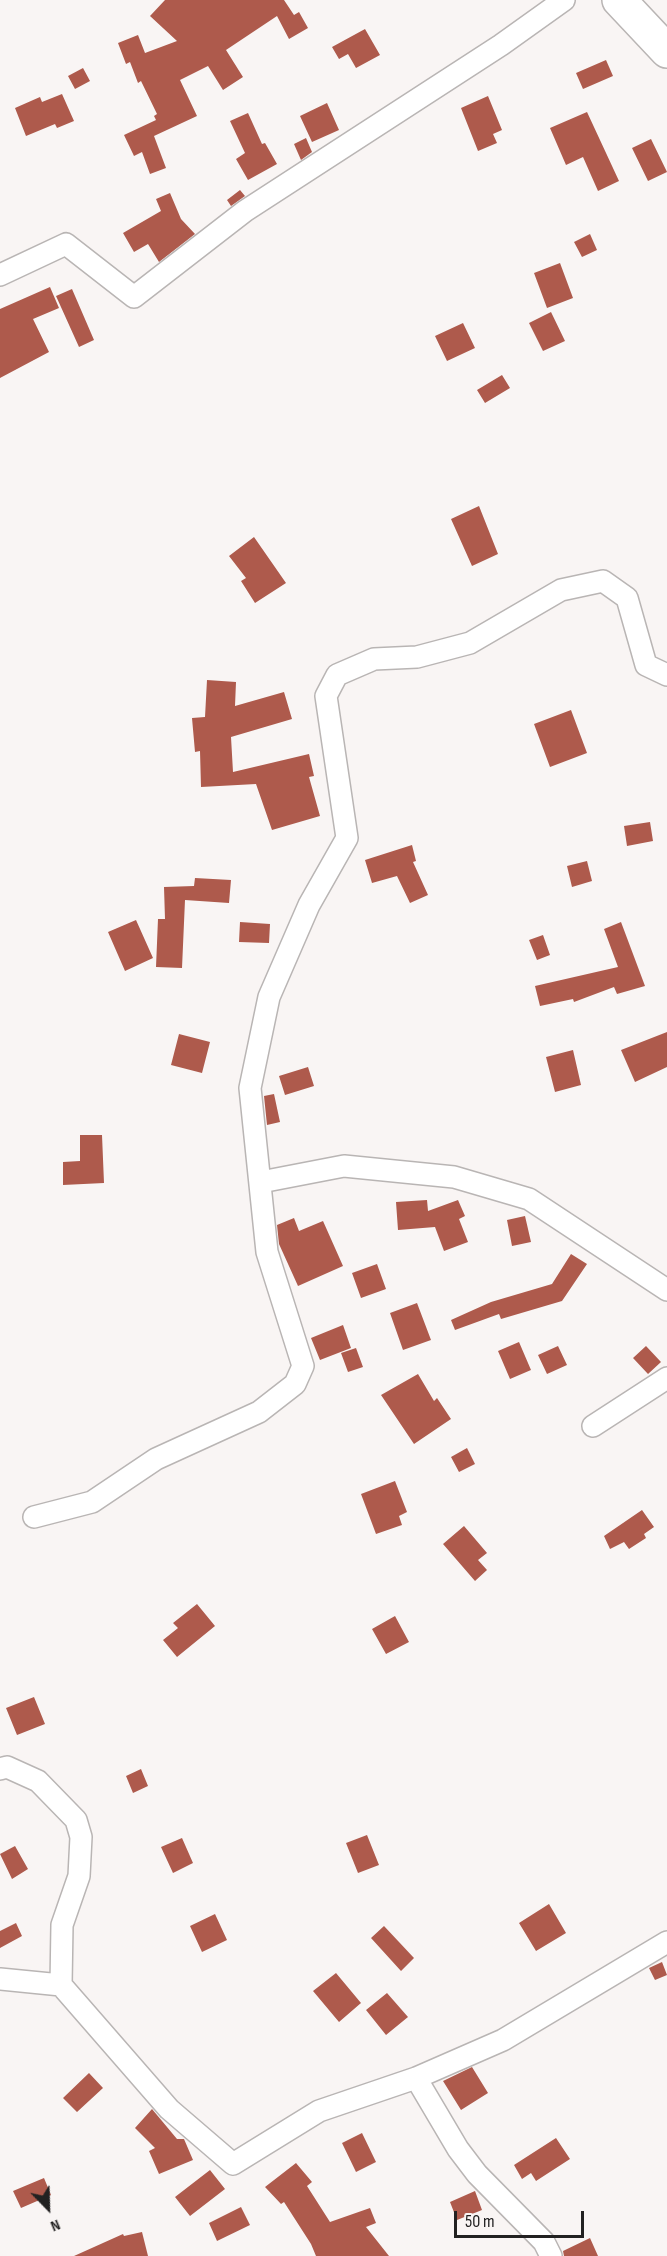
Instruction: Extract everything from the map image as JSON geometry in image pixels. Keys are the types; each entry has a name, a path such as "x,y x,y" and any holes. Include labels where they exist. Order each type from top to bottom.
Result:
{"highway":[{"path":"619,0 667,51"}],"street":[{"path":"0,275 66,244 134,297 245,211 501,45 564,0"},
{"path":"34,1517 92,1502 156,1459 260,1412 295,1384 303,1366 267,1251 250,1088 269,997 309,905 347,838 326,696 337,675 374,659 417,657 470,643 561,590 603,581 627,598 646,665 667,675"},
{"path":"261,1182 344,1166 454,1177 530,1199 667,1290"},
{"path":"593,1426 667,1378"},
{"path":"0,1768 7,1767 38,1780 76,1820 81,1837 79,1876 62,1925 61,1985 169,2109 233,2164 319,2111 416,2078 503,2040 667,1942"},
{"path":"0,1979 61,1985"},
{"path":"416,2078 446,2131 471,2166 544,2242 551,2256"}],"building":[{"path":"165,0 284,0 294,15 299,12 308,28 289,39 277,16 226,50 243,77 223,90 208,66 180,80 197,116 154,136 166,168 150,174 142,152 134,156 124,135 156,120 154,116 157,114 141,81 138,83 130,62 126,64 118,43 138,35 145,53 177,41 150,16"},
{"path":"365,29 380,55 356,68 348,54 339,59 332,47"},
{"path":"606,60 613,76 583,89 576,73"},
{"path":"83,68 90,81 75,89 68,76"},
{"path":"62,94 74,121 57,128 55,124 26,136 15,108 40,97 42,102"},
{"path":"488,96 502,130 493,134 497,143 478,151 461,108"},
{"path":"327,103 339,130 312,142 300,116"},
{"path":"587,112 619,181 598,191 583,157 566,165 550,128"},
{"path":"248,113 262,144 265,143 277,164 248,180 236,159 245,153 230,121"},
{"path":"306,138 312,152 301,160 294,144"},
{"path":"651,139 667,172 648,181 632,148"},
{"path":"240,190 245,196 231,206 227,200"},
{"path":"170,193 181,219 195,234 159,262 148,244 134,252 123,233 161,211 156,199"},
{"path":"590,234 597,250 582,257 574,242"},
{"path":"560,263 573,298 547,308 534,273"},
{"path":"50,287 59,308 33,319 49,352 0,378 0,309"},
{"path":"72,289 94,340 79,347 56,296"},
{"path":"551,312 565,341 543,351 529,323"},
{"path":"463,323 475,348 447,361 435,336"},
{"path":"502,375 510,388 485,403 477,390"},
{"path":"479,506 498,554 472,566 451,519"},
{"path":"254,537 286,583 255,603 241,581 246,578 229,556"},
{"path":"207,680 236,682 235,706 284,692 292,719 231,737 233,772 309,754 314,776 309,777 320,816 272,830 256,784 201,787 200,751 195,752 192,718 205,717"},
{"path":"571,710 587,753 550,767 534,724"},
{"path":"650,822 653,841 627,846 624,826"},
{"path":"412,845 416,861 413,862 428,895 410,903 397,876 372,883 365,860"},
{"path":"587,861 592,881 572,887 567,866"},
{"path":"195,878 231,880 229,903 185,900 182,968 156,967 158,919 165,919 164,887 194,886"},
{"path":"136,920 153,958 125,971 108,932"},
{"path":"240,922 270,924 269,943 239,942"},
{"path":"621,922 645,986 617,994 614,987 574,1002 573,999 540,1006 535,986 618,967 604,929"},
{"path":"543,935 550,955 537,960 529,940"},
{"path":"667,1032 667,1067 635,1082 621,1050"},
{"path":"179,1034 210,1042 202,1073 171,1065"},
{"path":"573,1050 581,1085 555,1092 546,1057"},
{"path":"308,1067 314,1086 285,1095 279,1076"},
{"path":"274,1094 280,1122 267,1125 264,1096"},
{"path":"80,1135 102,1135 104,1183 63,1185 63,1162 80,1161"},
{"path":"427,1200 428,1211 458,1200 465,1216 459,1219 468,1242 444,1251 435,1227 398,1230 396,1202"},
{"path":"525,1216 531,1242 512,1246 507,1220"},
{"path":"294,1218 299,1231 323,1221 343,1266 298,1286 279,1244 277,1225"},
{"path":"571,1254 587,1264 562,1301 501,1319 499,1314 455,1330 451,1320 491,1302 552,1284"},
{"path":"377,1264 386,1289 361,1298 352,1273"},
{"path":"417,1303 431,1340 403,1350 390,1313"},
{"path":"343,1325 351,1348 320,1360 311,1338"},
{"path":"519,1342 531,1370 510,1379 498,1351"},
{"path":"558,1346 567,1365 547,1374 538,1355"},
{"path":"646,1346 661,1362 648,1374 633,1358"},
{"path":"356,1348 363,1367 348,1372 341,1353"},
{"path":"418,1374 434,1401 437,1398 451,1419 414,1444 381,1395"},
{"path":"467,1448 475,1464 459,1472 451,1457"},
{"path":"395,1481 407,1512 399,1516 402,1525 376,1534 361,1494"},
{"path":"642,1510 654,1527 644,1534 646,1538 629,1549 624,1542 610,1549 604,1536"},
{"path":"464,1526 487,1553 478,1560 487,1570 475,1581 443,1544"},
{"path":"197,1604 215,1626 177,1657 163,1640 178,1628 173,1623"},
{"path":"395,1616 409,1642 386,1654 372,1629"},
{"path":"34,1697 45,1724 17,1735 6,1708"},
{"path":"141,1769 148,1786 133,1793 126,1776"},
{"path":"367,1835 379,1865 358,1873 346,1843"},
{"path":"182,1838 193,1863 173,1873 161,1847"},
{"path":"15,1846 28,1869 12,1879 0,1854"},
{"path":"549,1904 566,1933 536,1951 519,1923"},
{"path":"215,1914 227,1940 202,1952 190,1926"},
{"path":"16,1923 22,1936 0,1948 0,1931"},
{"path":"384,1926 414,1958 401,1971 371,1938"},
{"path":"662,1962 667,1975 655,1980 649,1968"},
{"path":"336,1973 361,2003 339,2022 313,1991"},
{"path":"387,1993 408,2017 386,2035 366,2010"},
{"path":"472,2067 488,2093 461,2110 443,2081"},
{"path":"89,2073 103,2088 77,2112 63,2098"},
{"path":"152,2109 177,2139 184,2139 193,2160 159,2174 149,2151 155,2148 135,2128"},
{"path":"362,2133 376,2162 356,2172 342,2143"},
{"path":"556,2138 570,2159 536,2181 531,2173 522,2179 514,2165"},
{"path":"296,2163 312,2182 307,2186 330,2222 370,2208 376,2223 366,2227 389,2256 316,2256 311,2244 284,2202 281,2204 265,2187"},
{"path":"210,2170 225,2189 190,2216 175,2197"},
{"path":"44,2178 51,2195 21,2208 13,2191"},
{"path":"475,2191 482,2210 457,2220 450,2202"},
{"path":"241,2207 250,2225 217,2241 209,2223"},
{"path":"142,2232 148,2256 74,2256 123,2234 124,2236"},
{"path":"590,2238 598,2256 564,2256 563,2251"}]}
